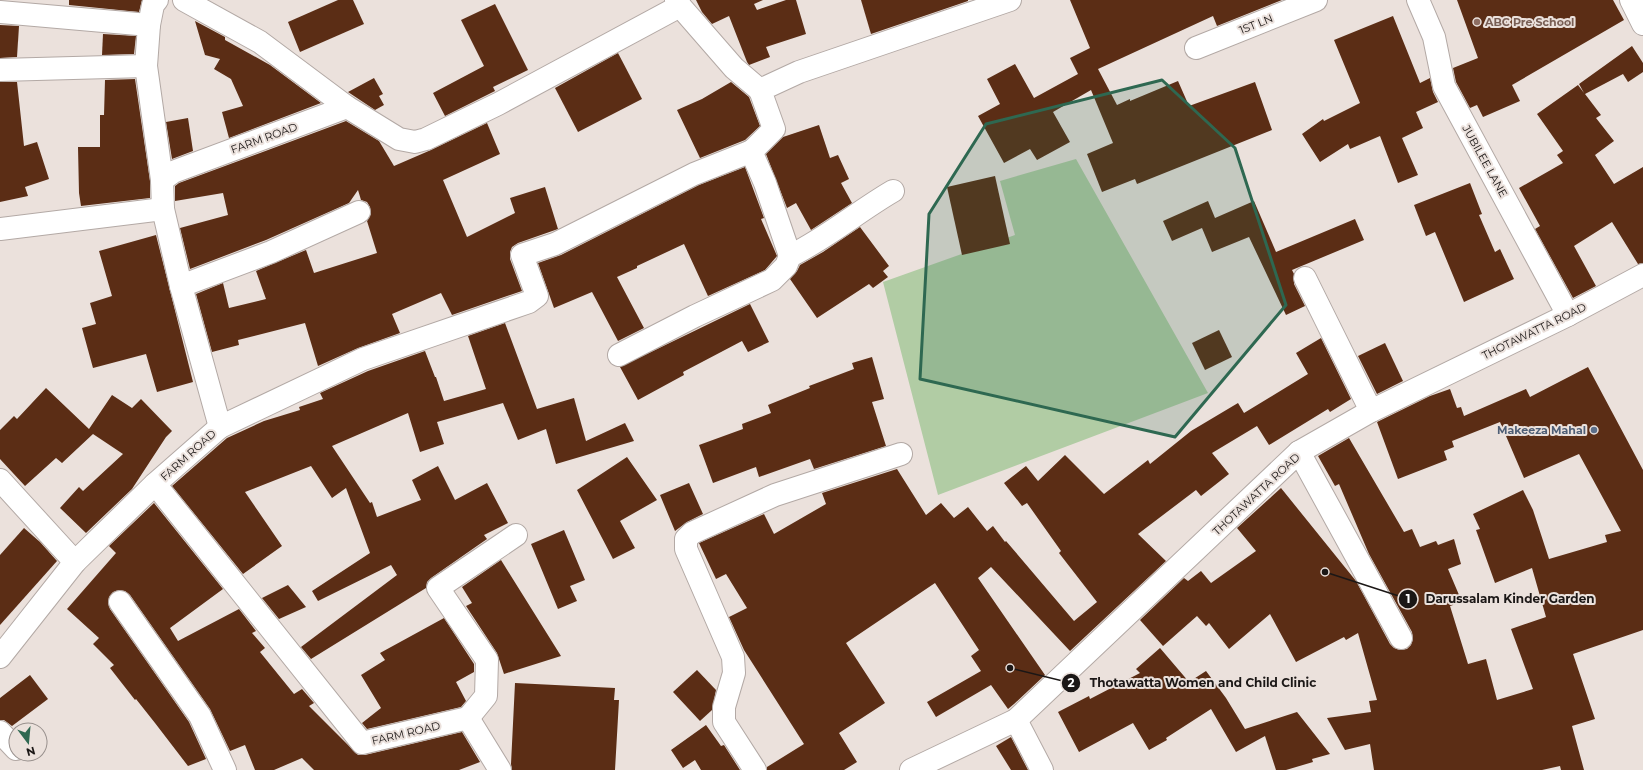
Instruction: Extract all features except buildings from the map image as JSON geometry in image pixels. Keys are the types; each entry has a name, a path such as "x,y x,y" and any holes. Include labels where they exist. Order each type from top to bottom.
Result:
{"street":[{"path":"157,0 153,5 149,25 146,66 162,180"},
{"path":"184,0 260,42 347,107 398,139 415,142 426,139 498,104 678,3 734,68 760,90 774,129 751,151 694,174 555,244 522,255 537,296 529,302 363,359 220,427"},
{"path":"760,90 799,72 1010,0"},
{"name":"1ST LN","path":"1196,48 1316,0"},
{"name":"JUBILEE LANE","path":"1418,0 1434,37 1444,86 1568,315"},
{"path":"1631,0 1643,24"},
{"path":"0,12 149,25"},
{"path":"0,70 146,66"},
{"name":"FARM ROAD","path":"347,107 173,172 162,180 163,209 181,286 220,427 155,484 362,742 468,718"},
{"path":"751,151 790,256"},
{"path":"619,355 772,280 786,266 790,256 826,237 872,203 893,191"},
{"path":"0,229 163,209"},
{"path":"181,286 272,252 359,212"},
{"name":"THOTAWATTA ROAD","path":"911,770 1016,720 1299,452 1371,412 1568,315 1643,275"},
{"path":"1305,278 1371,412"},
{"path":"1299,452 1401,638"},
{"path":"755,770 724,722 724,707 734,673 733,656 686,549 686,539 692,533 775,495 901,454"},
{"path":"0,480 76,562"},
{"path":"0,657 76,562 155,484"},
{"path":"500,770 468,718 486,696 487,660 438,588 516,535"},
{"path":"120,602 200,716 225,770"},
{"path":"1016,720 1042,770"},
{"path":"0,732 8,740"}],"highlighted area":[{"path":"1162,80 1235,148 1286,305 1175,437 920,379 929,214 986,124"}],"green space":[{"path":"1076,159 1208,393 938,495 883,282 1015,235 1000,181"}],"place":[{"name":"ABC Pre School","path":"1477,22"},
{"name":"Makeeza Mahal","path":"1594,430"},
{"name":"Darussalam Kinder Garden","path":"1325,572"},
{"name":"Thotawatta Women and Child Clinic","path":"1010,668"}]}
